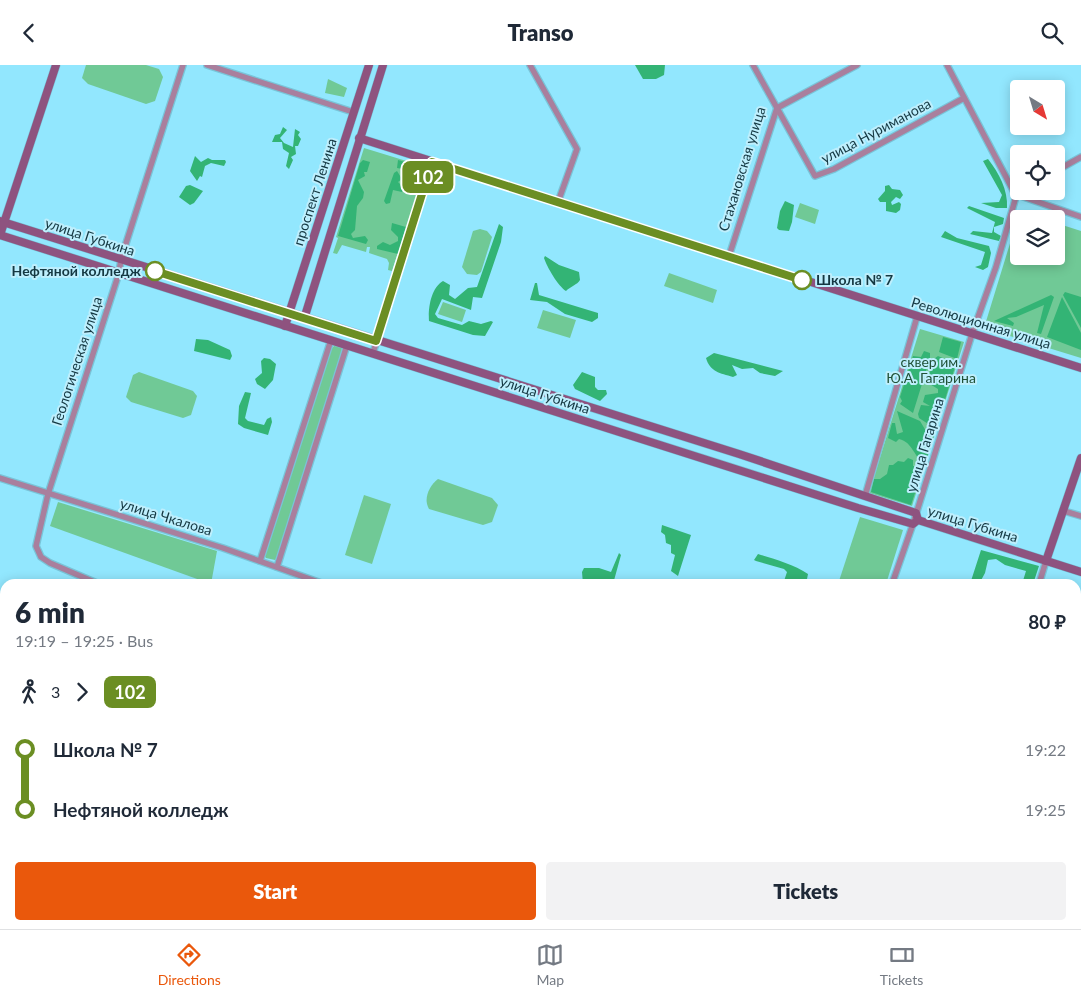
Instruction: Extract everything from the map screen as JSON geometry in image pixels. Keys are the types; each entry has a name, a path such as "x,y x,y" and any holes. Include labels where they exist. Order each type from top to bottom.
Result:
{"main road":[{"path":"0,235 2,222 56,65"},
{"name":"проспект Ленина","path":"285,326 368,65"},
{"name":"проспект Ленина","path":"304,319 383,65"},
{"name":"Революционная улица","path":"360,138 1081,368"},
{"name":"улица Губкина","path":"2,222 865,496 916,519"},
{"name":"улица Губкина","path":"0,235 285,326 916,519 1081,572"},
{"path":"1046,561 1081,458"}],"street":[{"name":"Геологическая улица","path":"87,579 50,563 41,557 36,546 37,538 48,494 119,273 120,259 183,65"},
{"path":"207,65 353,112"},
{"path":"530,65 576,149 558,202"},
{"name":"Стахановская улица","path":"729,256 777,108 753,65"},
{"path":"777,108 857,65"},
{"path":"947,65 1010,179"},
{"name":"улица Нуриманова","path":"777,108 815,176 834,169 964,98"},
{"path":"1065,166 1081,157"},
{"path":"372,353 432,162"},
{"name":"улица Гагарина","path":"894,579 916,519 972,333 996,267 1016,200"},
{"path":"1036,200 1081,217"},
{"path":"865,496 918,317"},
{"path":"260,561 331,340"},
{"path":"277,567 347,345"},
{"name":"улица Чкалова","path":"0,478 260,561 310,579"},
{"path":"1064,511 1081,516"},
{"path":"1041,579 1046,561"}],"green space":[{"path":"86,65 146,65 159,69 163,77 155,101 146,104 88,84 82,78"},
{"path":"635,65 665,65 664,75 656,79 643,79"},
{"path":"328,79 347,88 344,97 325,93"},
{"path":"283,127 287,130 280,138 284,143 293,147 295,129 300,132 298,135 301,139 298,146 295,146 296,154 291,157 293,160 289,169 286,166 289,153 283,149 282,142 272,142 275,135 280,134"},
{"path":"364,148 426,167 392,271 388,270 389,263 387,259 369,253 370,247 367,247 366,252 342,245 337,254 333,253 338,238 336,237"},
{"path":"195,156 201,162 208,158 212,160 225,160 226,162 224,166 211,163 205,166 202,177 200,176 197,181 190,171"},
{"path":"988,159 1002,182 1007,208 996,208 981,203 999,202 1002,195 983,161"},
{"path":"363,160 370,162 367,172 364,172 365,176 358,180 364,192 363,198 357,206 355,230 351,234 353,238 365,236 368,240 366,244 338,236 360,163"},
{"path":"398,160 422,167 423,170 417,181 411,182 404,175 408,170 397,168"},
{"path":"397,171 402,179 398,182 402,186 402,192 393,190 390,203 386,204 384,201 394,173"},
{"path":"190,185 203,191 194,203 190,205 179,197 186,186"},
{"path":"889,185 892,189 900,190 903,195 900,199 896,197 891,202 892,205 899,202 901,204 900,210 896,213 886,211 886,202 880,202 878,199 885,191 885,186"},
{"path":"785,201 794,205 789,231 777,228 780,211"},
{"path":"800,203 819,210 815,224 795,217"},
{"path":"969,206 1004,218 1003,224 994,227 994,232 1001,236 999,241 970,234 973,231 992,233 995,222 967,208"},
{"path":"392,223 406,227 398,254 377,249 377,246 383,242 390,245 398,241 398,237 391,230"},
{"path":"499,224 503,227 501,242 482,298 473,297 471,310 442,299 435,314 438,318 462,325 469,321 481,324 491,321 493,322 485,336 473,335 429,321 429,310 433,293 443,281 450,285 449,295 455,299 468,288 477,287"},
{"path":"1065,226 1081,231 1081,358 984,328 1010,244 1010,265 1065,265"},
{"path":"480,229 487,231 492,237 481,272 477,275 467,274 462,267 473,231"},
{"path":"945,231 957,238 989,246 991,253 988,267 983,270 975,267 981,265 985,252 941,237"},
{"path":"545,256 559,265 579,272 580,280 566,291 550,271 544,258"},
{"path":"669,273 717,290 713,303 664,286"},
{"path":"535,283 537,283 539,295 598,313 598,318 592,322 565,314 547,302 530,300"},
{"path":"1065,292 1081,297 1081,328 1063,295"},
{"path":"1051,295 1054,297 1041,334 1037,333 1044,305 1016,317 1007,318 1014,323 1013,326 994,321"},
{"path":"1062,297 1081,333 1081,350 1047,337"},
{"path":"443,302 466,310 462,322 438,314"},
{"path":"543,310 576,320 570,338 537,328"},
{"name":"сквер им. Ю.А. Гагарина","path":"920,329 964,342 912,506 869,493"},
{"path":"943,337 961,342 957,359 939,352"},
{"path":"196,339 208,340 230,350 232,356 230,360 194,351"},
{"path":"335,345 342,348 341,354 278,556 275,560 266,558 264,555 331,349"},
{"path":"924,351 930,353 930,358 913,413 900,404 902,401 900,397 913,356 921,357"},
{"path":"714,353 783,371 775,376 760,373 753,368 742,369 732,365 737,375 733,377 716,371 710,366 706,358"},
{"path":"938,356 952,362 955,367 936,429 919,418 918,414 921,405 930,406 923,402 925,395 938,393 938,389 928,383 928,379 934,359"},
{"path":"264,358 270,359 276,364 273,380 265,389 257,384 255,379 262,373 261,361"},
{"path":"139,372 193,391 197,396 191,415 183,418 131,402 126,397 133,375"},
{"path":"582,372 595,377 595,387 598,390 606,390 607,394 600,401 575,389 573,385"},
{"path":"245,392 251,393 245,418 248,421 264,425 267,419 271,417 272,422 268,435 244,428 238,424 239,406"},
{"path":"897,411 920,421 926,431 935,432 925,464 907,443 899,439 896,442 888,438 892,423 895,423 897,434 903,432"},
{"path":"908,458 913,460 913,466 924,466 911,505 871,492 874,479 880,479 887,474 889,465 893,465 898,461 904,462"},
{"path":"438,479 492,498 498,505 492,522 483,525 429,509 427,505 428,493"},
{"path":"364,495 391,504 372,564 345,555"},
{"path":"58,502 217,551 212,579 197,579 50,526"},
{"path":"860,517 903,530 888,579 840,579"},
{"path":"662,525 691,535 678,576 671,571 675,555 671,553 671,545 666,543 665,535 661,532"},
{"path":"981,550 1039,566 1035,579 1024,579 1026,571 1005,565 996,559 988,560 982,579 972,579"},
{"path":"619,553 621,555 614,579 583,579 584,568 599,568 611,572"},
{"path":"758,554 777,560 802,570 808,574 807,579 785,579 787,572 784,569 754,560"}],"bus line":[{"name":"102","path":"155,271 376,341 432,162 802,280"}],"place":[{"name":"Нефтяной колледж","path":"155,271"},
{"name":"Школа № 7","path":"802,280"}]}
